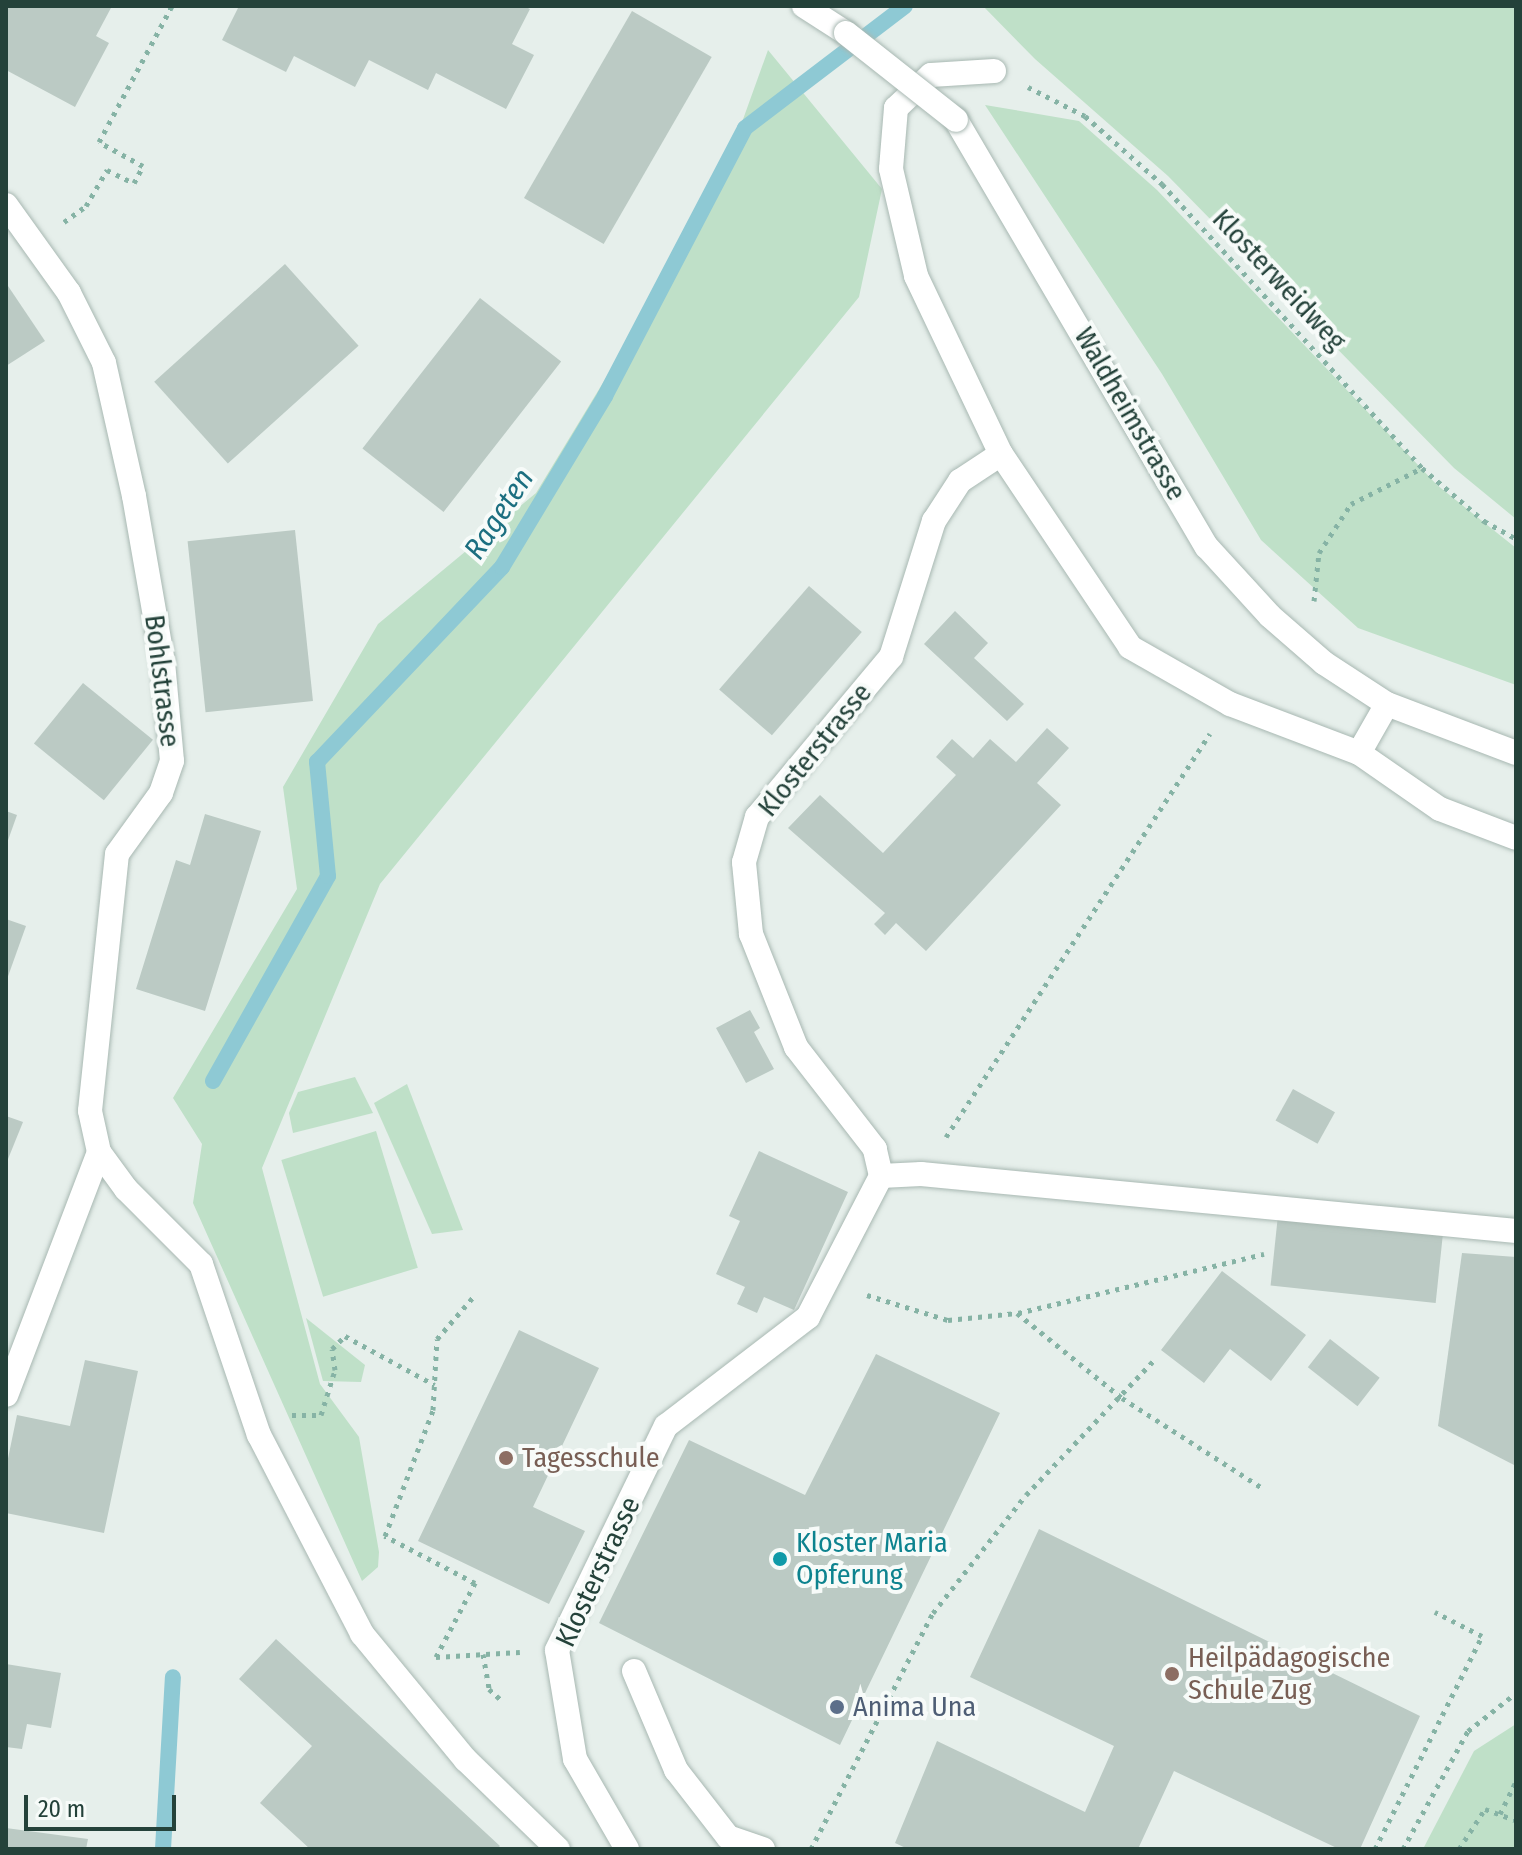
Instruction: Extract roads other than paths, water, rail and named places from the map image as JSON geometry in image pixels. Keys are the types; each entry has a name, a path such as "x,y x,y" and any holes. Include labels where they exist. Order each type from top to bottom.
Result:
{"street":[{"name":"Waldheimstrasse","path":"804,6 846,33 956,120 1207,547 1270,616 1324,663 1387,704 1516,753"},
{"path":"994,71 931,75 896,108 892,158 916,276 1001,454 1130,647 1230,704 1359,753 1440,809 1516,838"},
{"name":"Bohlstrasse","path":"6,205 69,293 104,363 134,496 167,705 172,761 161,793 117,854 90,1111 99,1152"},
{"name":"Klosterstrasse","path":"627,1849 575,1759 557,1650 666,1426 808,1317 881,1176 875,1149 796,1047 751,934 744,862 757,817 891,657 934,521 960,481 1001,454"},
{"path":"1359,753 1387,704"},
{"path":"6,1395 99,1152"},
{"path":"99,1152 126,1189 201,1264 259,1435 362,1634 466,1760 558,1849"},
{"path":"881,1176 921,1174 1516,1231"},
{"path":"634,1671 676,1770 728,1837 763,1849"}],"waterway":[{"name":"Rageten","path":"213,1081 328,876 317,762 502,567 605,396 745,128 905,6"},
{"name":"Rageten","path":"163,1849 173,1677"}],"place":[{"name":"Tagesschule","path":"506,1458"},
{"name":"Kloster Maria Opferung","path":"780,1559"},
{"name":"Heilpädagogische Schule Zug","path":"1172,1674"},
{"name":"Anima Una","path":"837,1707"}]}
